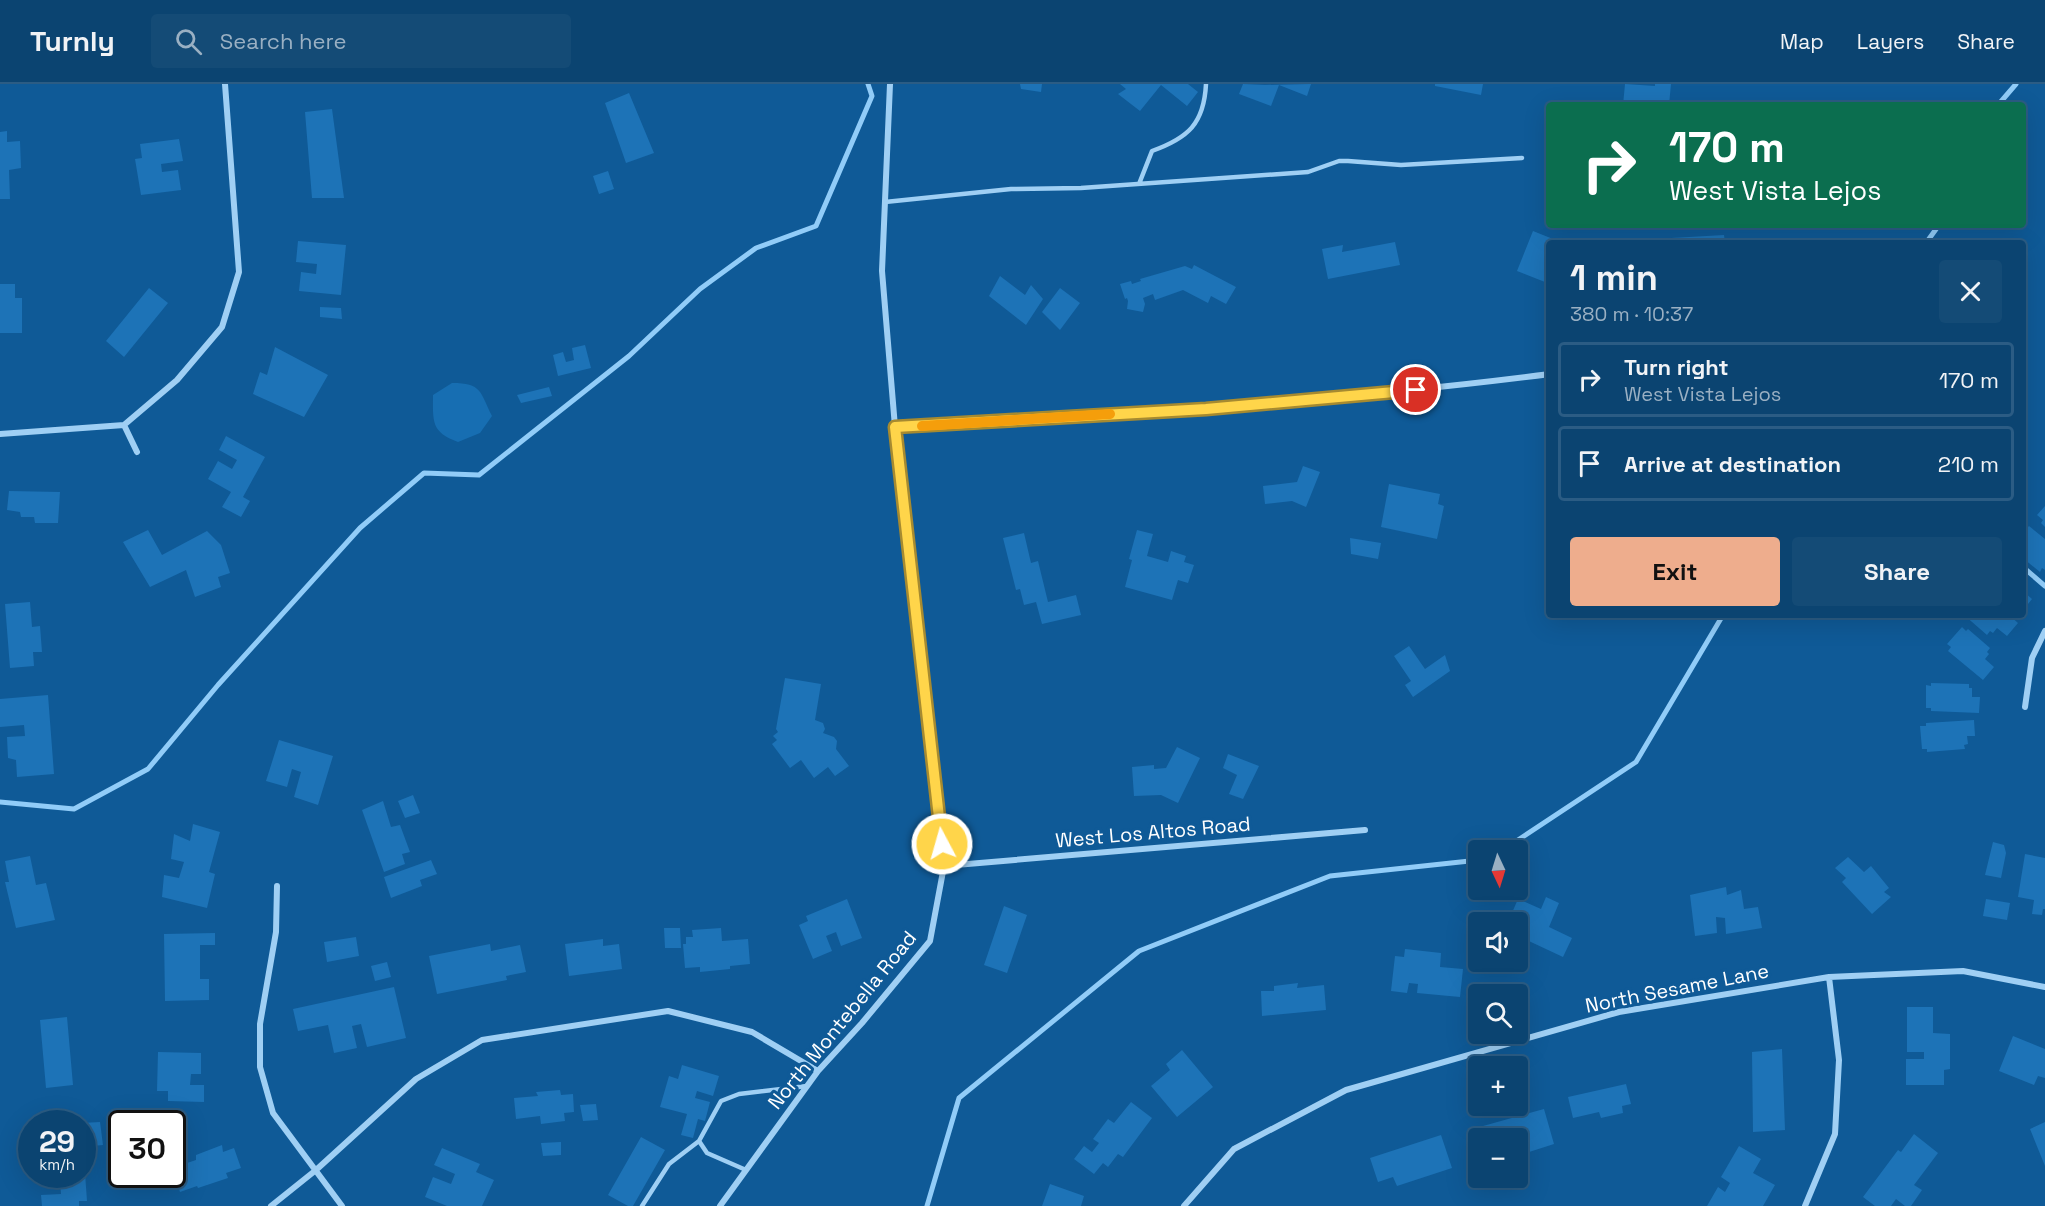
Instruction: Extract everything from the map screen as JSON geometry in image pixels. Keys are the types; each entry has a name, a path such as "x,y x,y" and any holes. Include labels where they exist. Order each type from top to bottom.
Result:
{"street":[{"path":"0,434 124,425 177,380 222,327 239,272 225,84"},
{"name":"North Montebella Road","path":"720,1206 818,1071 862,1023 930,941 944,866 895,427 882,272 890,84"},
{"path":"895,427 1206,409 1441,388 1546,375"},
{"path":"124,425 137,453"},
{"path":"2025,707 2032,658 2045,631"},
{"name":"West Los Altos Road","path":"944,866 1365,830"},
{"path":"277,886 276,932 260,1024 260,1067 273,1113 342,1206"},
{"name":"North Sesame Lane","path":"1184,1206 1234,1149 1346,1090 1619,1012 1830,977 1963,971 2045,987"},
{"path":"1805,1206 1835,1134 1839,1060 1830,977"},
{"path":"271,1206 316,1170 416,1079 482,1040 668,1011 752,1032 818,1071"}],"lane":[{"path":"1139,184 1152,152 1172,144 1195,127 1205,100 1206,84"},
{"path":"885,202 1016,189 1082,188 1308,172 1339,161 1401,165 1522,158"},
{"path":"642,1206 669,1164 699,1142 722,1101 739,1094 807,1086"},
{"path":"699,1142 707,1154 746,1170"}],"shaded area":[{"path":"452,383 462,383 479,390 492,416 480,433 458,442 438,430 433,412 433,395"}],"building":[{"path":"1020,84 1042,84 1041,92 1021,89"},
{"path":"1120,84 1188,84 1198,92 1187,106 1161,85 1140,111 1118,94 1126,89"},
{"path":"1243,84 1311,84 1307,96 1279,85 1271,106 1239,94"},
{"path":"1435,84 1483,84 1481,95 1435,86"},
{"path":"1625,84 1655,86 1655,84 1671,84 1669,102 1623,102"},
{"path":"629,93 654,153 626,163 605,103"},
{"path":"332,109 344,198 312,198 305,112"},
{"path":"7,131 7,142 20,141 21,168 9,170 10,199 0,199 0,132"},
{"path":"179,139 183,161 161,164 162,172 178,170 181,190 141,195 135,159 142,158 140,144"},
{"path":"608,171 614,189 599,194 593,176"},
{"path":"1533,231 1556,240 1546,240 1546,282 1517,271"},
{"path":"1724,235 1725,240 1673,240 1671,238"},
{"path":"298,241 346,245 341,295 299,291 301,272 316,274 317,264 296,262"},
{"path":"1395,242 1400,265 1328,279 1322,249 1343,245 1342,252"},
{"path":"1194,265 1236,287 1226,304 1211,296 1208,303 1183,290 1155,300 1153,294 1143,298 1145,304 1143,312 1127,309 1128,301 1127,298 1125,299 1120,284 1131,281 1132,284 1141,281 1140,279 1185,266 1192,269"},
{"path":"1000,276 1025,295 1031,285 1043,299 1026,325 989,296"},
{"path":"0,284 15,284 15,298 22,298 22,333 0,333"},
{"path":"149,288 168,303 124,357 106,341"},
{"path":"1060,288 1080,303 1060,330 1042,312"},
{"path":"320,307 341,308 342,319 320,317"},
{"path":"585,345 591,368 558,376 553,355 563,352 566,362 574,360 572,348"},
{"path":"275,347 328,375 304,417 253,394 260,372 267,375"},
{"path":"549,387 552,396 521,403 517,395"},
{"path":"226,436 265,457 243,497 250,501 241,517 222,507 231,492 208,479 218,461 232,469 237,460 219,450"},
{"path":"1303,466 1320,472 1306,507 1292,501 1265,504 1263,486 1297,482"},
{"path":"1389,484 1440,494 1438,504 1444,506 1437,539 1381,527"},
{"path":"9,491 60,492 58,523 35,523 34,517 21,517 20,512 7,510"},
{"path":"2045,506 2045,527 2041,523 2043,520 2037,515"},
{"path":"2029,526 2045,539 2045,570 2042,568 2040,572 2026,561 2026,527"},
{"path":"148,530 162,555 207,531 221,545 230,573 218,577 221,587 195,597 186,570 150,587 123,542"},
{"path":"1137,530 1153,534 1147,556 1168,562 1171,551 1186,556 1184,562 1194,565 1188,583 1178,580 1172,600 1125,587 1132,560 1129,559"},
{"path":"1024,533 1031,563 1038,561 1048,602 1076,595 1081,615 1042,624 1036,602 1024,605 1020,589 1016,590 1003,538"},
{"path":"1350,538 1381,543 1378,559 1351,554"},
{"path":"2026,594 2032,599 2026,606"},
{"path":"30,602 32,627 40,626 42,652 33,652 34,666 10,668 5,604"},
{"path":"1967,618 2012,618 2018,623 2007,636 1997,628 1993,633 1990,631 1987,635"},
{"path":"1962,627 1966,631 1968,629 1990,648 1985,659 1994,667 1983,680 1948,651 1951,647 1947,644"},
{"path":"1409,646 1425,669 1445,655 1450,671 1413,697 1405,685 1411,681 1394,656"},
{"path":"785,678 821,684 815,720 823,723 825,729 823,733 834,737 837,741 836,749 849,766 835,776 828,767 814,778 801,760 790,768 772,744 777,740 773,736 778,732 776,729"},
{"path":"1931,683 1969,684 1969,688 1972,688 1972,697 1980,697 1979,713 1931,711 1931,708 1926,708 1926,685 1931,686"},
{"path":"48,695 54,774 17,777 16,760 8,758 7,737 25,736 24,725 0,727 0,699"},
{"path":"1974,720 1975,736 1967,736 1968,744 1964,745 1965,749 1927,752 1927,749 1922,749 1920,726 1926,726 1926,723"},
{"path":"279,740 333,756 318,805 294,797 301,772 292,769 287,787 266,781"},
{"path":"1177,747 1200,758 1178,803 1161,795 1134,796 1132,767 1154,765 1154,769 1166,768"},
{"path":"1228,754 1259,766 1243,799 1229,794 1237,775 1223,768"},
{"path":"413,795 420,813 405,818 398,801"},
{"path":"383,801 391,827 400,825 410,852 402,854 405,864 384,872 362,810"},
{"path":"193,824 220,832 209,872 215,874 207,908 162,897 164,875 179,878 184,862 171,859 174,834 190,841"},
{"path":"1993,842 2004,845 2006,853 2001,878 1985,875"},
{"path":"2025,854 2045,858 2045,909 2042,915 2032,914 2034,900 2018,897"},
{"path":"30,856 36,885 46,883 55,920 16,928 5,882 9,882 5,861"},
{"path":"1848,857 1864,872 1871,866 1889,888 1884,892 1891,897 1872,914 1842,882 1846,878 1835,868"},
{"path":"431,860 437,874 420,880 422,886 391,898 384,877"},
{"path":"1726,887 1727,895 1741,890 1744,909 1758,907 1762,928 1726,934 1725,918 1716,917 1717,933 1695,936 1690,895"},
{"path":"1546,897 1559,903 1549,927 1572,938 1563,957 1528,941 1528,912 1512,912 1518,900 1541,909"},
{"path":"847,899 862,938 841,946 836,932 826,936 832,951 813,959 799,925 808,921 806,916"},
{"path":"1986,899 2010,903 2007,920 1983,916"},
{"path":"1004,906 1027,915 1007,973 984,965"},
{"path":"664,928 680,928 681,948 665,948"},
{"path":"721,928 722,941 748,939 750,964 700,972 700,967 685,968 683,944 686,944 686,937 693,937 692,930"},
{"path":"215,933 215,945 200,945 200,979 209,979 209,1000 165,1001 164,934"},
{"path":"356,937 359,956 327,962 324,942"},
{"path":"603,939 603,946 619,944 622,969 569,976 565,944"},
{"path":"490,944 491,951 520,945 526,972 506,976 507,980 437,994 429,956"},
{"path":"1405,949 1441,953 1440,967 1463,969 1460,997 1417,993 1418,984 1409,983 1407,993 1391,991 1395,956 1404,957"},
{"path":"387,962 391,977 375,981 371,966"},
{"path":"1298,983 1297,988 1324,985 1326,1010 1262,1016 1261,991 1274,991 1274,986"},
{"path":"394,987 406,1038 367,1047 361,1024 352,1026 357,1048 334,1053 328,1025 298,1031 293,1009"},
{"path":"1907,1007 1933,1007 1933,1033 1950,1034 1950,1069 1944,1070 1944,1085 1906,1085 1906,1059 1924,1059 1924,1052 1907,1052"},
{"path":"67,1017 73,1085 46,1088 40,1020"},
{"path":"2013,1036 2045,1049 2045,1078 2038,1076 2034,1085 1999,1071"},
{"path":"1782,1049 1785,1130 1753,1132 1752,1052"},
{"path":"1182,1050 1213,1087 1177,1117 1151,1086 1170,1070 1166,1064"},
{"path":"158,1052 201,1053 201,1074 191,1074 190,1085 204,1085 204,1102 168,1101 168,1091 157,1091"},
{"path":"682,1065 719,1076 713,1096 697,1091 695,1098 710,1102 705,1121 698,1119 693,1138 681,1135 687,1114 660,1107 669,1076 678,1079"},
{"path":"1626,1084 1631,1104 1622,1106 1623,1113 1601,1118 1599,1112 1573,1118 1568,1097"},
{"path":"560,1090 561,1095 573,1094 574,1112 564,1113 565,1121 541,1124 540,1116 516,1119 514,1098 538,1096 536,1092"},
{"path":"1131,1102 1152,1118 1123,1157 1118,1154 1108,1167 1103,1163 1094,1174 1074,1159 1084,1146 1092,1152 1099,1143 1093,1139 1108,1119 1114,1123"},
{"path":"596,1104 598,1120 583,1121 580,1105"},
{"path":"1544,1109 1554,1144 1528,1152 1528,1128 1484,1128 1483,1126 1519,1116 1528,1116 1528,1113"},
{"path":"96,1122 100,1122 103,1145 96,1146"},
{"path":"2045,1122 2045,1166 2030,1129"},
{"path":"1914,1134 1938,1153 1914,1185 1922,1190 1911,1206 1905,1206 1896,1199 1891,1206 1875,1206 1863,1197 1898,1150 1901,1152"},
{"path":"1441,1135 1452,1168 1397,1186 1393,1177 1378,1182 1370,1158"},
{"path":"641,1137 665,1150 633,1206 628,1206 608,1195"},
{"path":"561,1142 561,1155 543,1156 541,1143"},
{"path":"222,1145 223,1152 234,1148 241,1168 226,1173 228,1178 180,1192 179,1188 186,1188 186,1163 196,1160 196,1155"},
{"path":"1739,1146 1761,1159 1753,1173 1775,1185 1763,1206 1707,1206 1718,1187 1725,1192 1730,1183 1721,1177"},
{"path":"442,1148 480,1164 476,1172 494,1180 482,1206 447,1206 425,1197 433,1177 451,1184 455,1174 434,1165"},
{"path":"1050,1184 1084,1196 1081,1206 1042,1206"},
{"path":"61,1188 86,1188 87,1201 79,1201 79,1206 42,1206 41,1195 61,1194"}],"waterway":[{"path":"0,802 74,809 148,769 218,685 360,528 424,473 479,475 629,356 700,289 756,248 816,226 872,96 868,84"},
{"path":"2001,102 2016,84"},
{"path":"1928,240 1937,228"},
{"path":"2026,570 2045,586"},
{"path":"1518,840 1636,762 1721,618"},
{"path":"927,1206 959,1098 1139,951 1330,876 1468,861"}],"slow traffic":[{"path":"922,426 1110,414"}],"route":[{"path":"942,844 895,427 1206,409 1416,390"}]}
